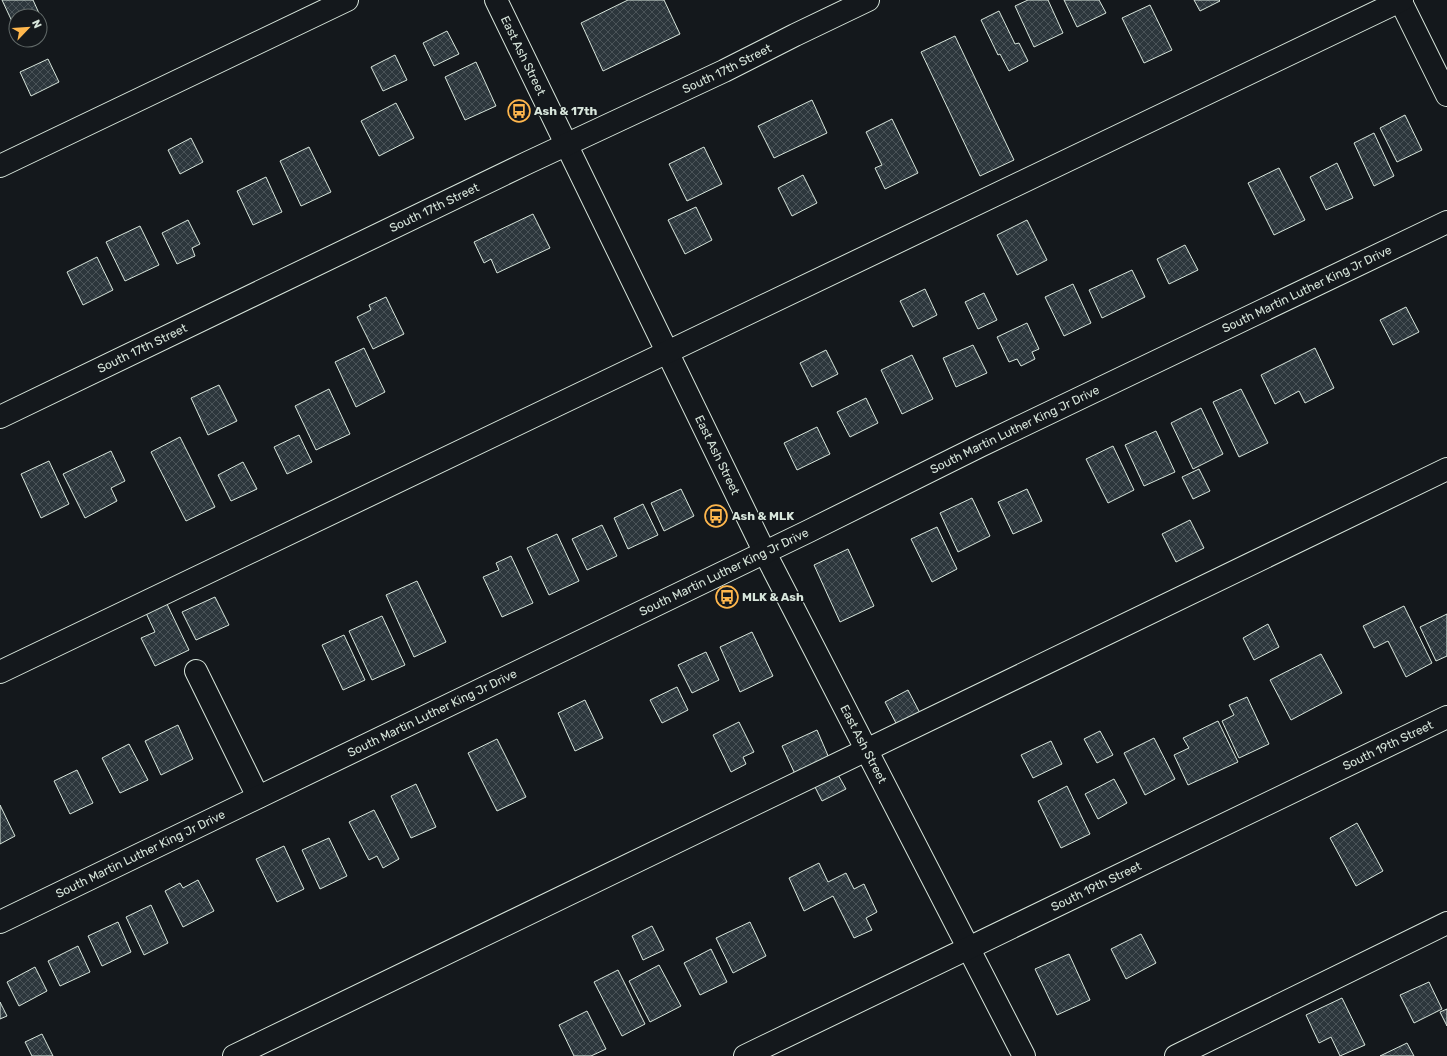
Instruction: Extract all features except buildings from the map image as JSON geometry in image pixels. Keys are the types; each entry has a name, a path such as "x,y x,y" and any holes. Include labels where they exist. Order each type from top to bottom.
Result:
{"street":[{"path":"0,166 347,0"},
{"name":"East Ash Street","path":"496,0 765,553 1024,1056"},
{"name":"South 17th Street","path":"0,417 527,163 724,71 868,0"},
{"path":"0,672 1401,0 1447,95"},
{"name":"South Martin Luther King Jr Drive","path":"0,922 765,553 987,443 1447,222"},
{"path":"234,1056 1447,469"},
{"path":"196,671 258,797"},
{"name":"South 19th Street","path":"745,1056 1447,717"},
{"path":"1176,1056 1447,923"}],"place":[{"name":"Ash & 17th","path":"519,111"},
{"name":"Ash & MLK","path":"716,516"},
{"name":"MLK & Ash","path":"727,597"}]}
